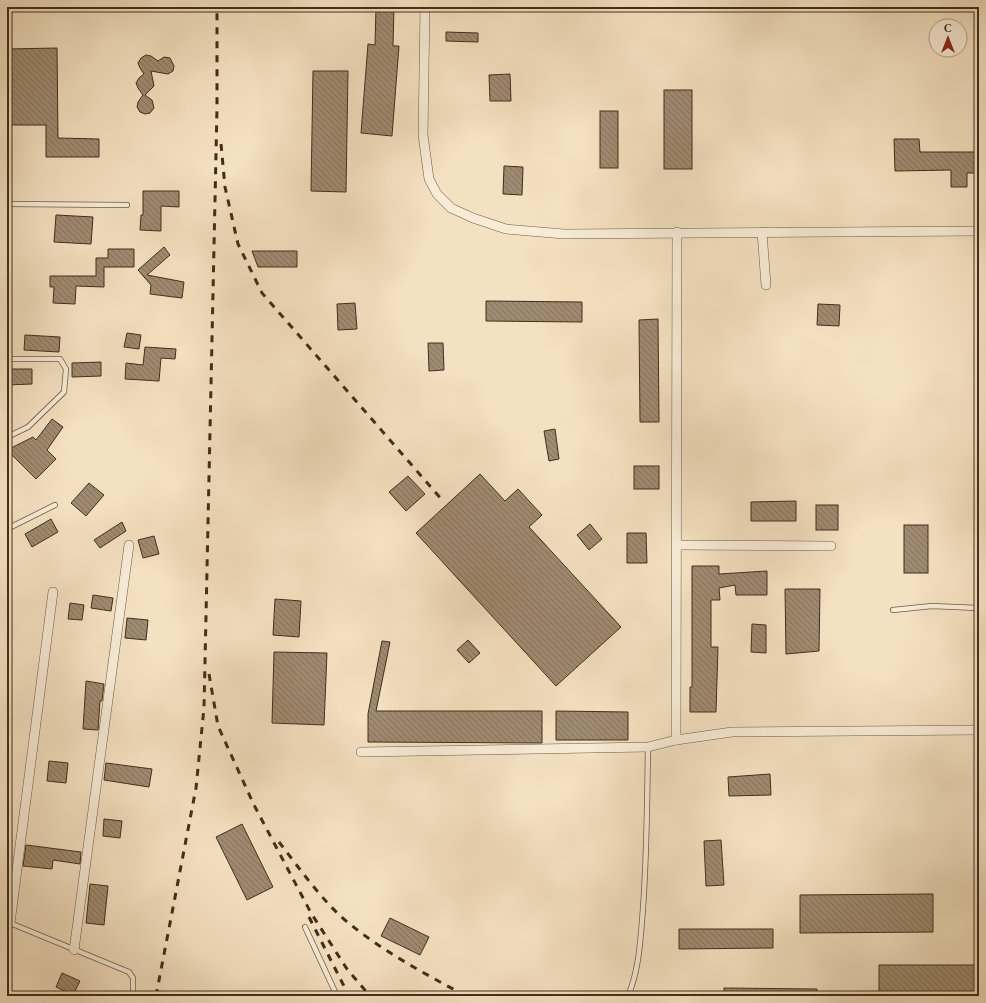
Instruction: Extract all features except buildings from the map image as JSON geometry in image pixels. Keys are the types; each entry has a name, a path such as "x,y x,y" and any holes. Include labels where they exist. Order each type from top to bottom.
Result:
{"street":[{"path":"425,7 423,135 429,179 437,194 452,208 474,218 506,229 564,234 979,231"},
{"path":"676,740 677,232"},
{"path":"762,232 766,286"},
{"path":"74,950 129,546"},
{"path":"677,546 831,546"},
{"path":"9,923 53,592"},
{"path":"361,752 648,747 676,740 732,732 979,730"}],"lane":[{"path":"7,204 127,205"},
{"path":"7,359 60,359 66,369 64,392 28,427 7,437"},
{"path":"7,529 55,505"},
{"path":"893,610 932,606 978,607 979,620"},
{"path":"628,996 639,950 644,891 648,747"},
{"path":"9,923 129,972 133,978 133,996"},
{"path":"305,927 337,996"}],"railway":[{"path":"156,996 196,788 204,708 217,108 217,7"},
{"path":"221,144 225,187 238,244 262,293 443,501"},
{"path":"209,674 218,726 254,805 311,913 347,969 370,996"},
{"path":"279,842 322,897 341,917 392,954 466,996"},
{"path":"309,917 349,996"}]}
